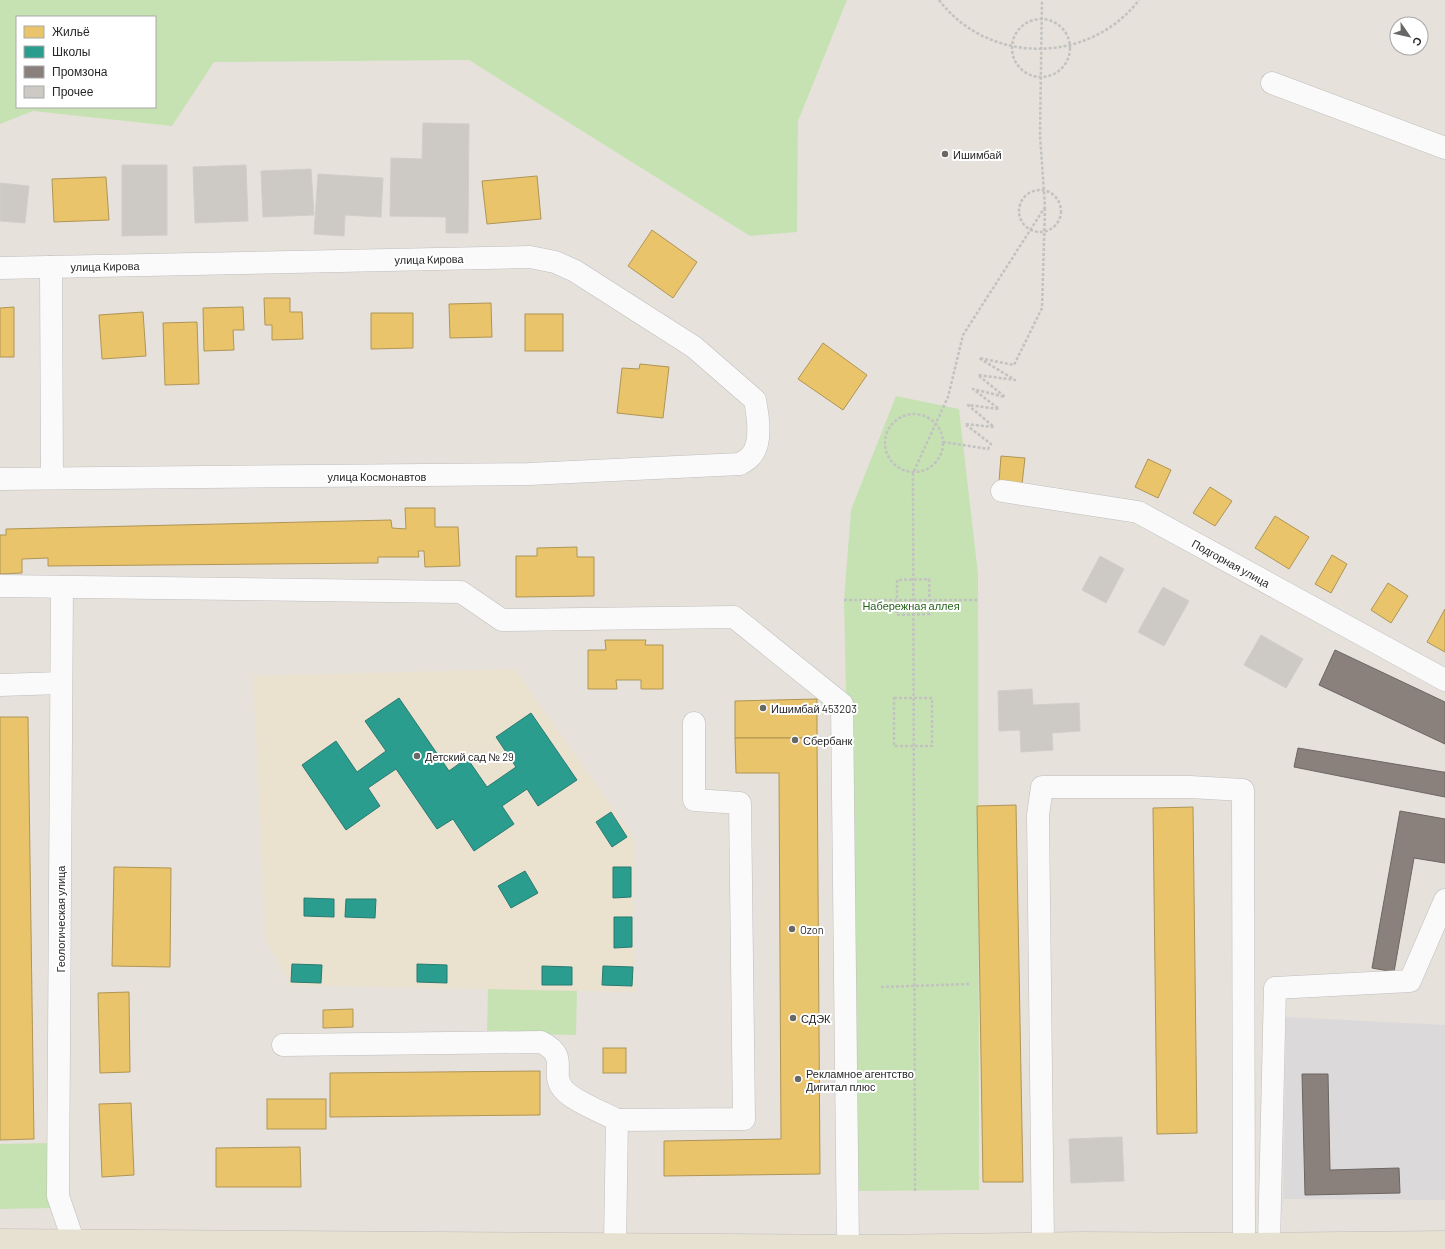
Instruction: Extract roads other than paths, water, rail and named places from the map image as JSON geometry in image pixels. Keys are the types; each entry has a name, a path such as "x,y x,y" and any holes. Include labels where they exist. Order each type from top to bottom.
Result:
{"main road":[{"path":"0,1240 73,1244 179,1245 540,1246 615,1244 874,1247 933,1247 1043,1243 1082,1246 1179,1246 1269,1243 1418,1246 1445,1242"}],"street":[{"path":"1272,83 1445,148"},
{"name":"улица Кирова","path":"0,268 530,257 555,262 575,271 694,347 747,391 755,400 758,413 758,444 751,457"},
{"path":"51,267 52,478"},
{"name":"улица Космонавтов","path":"0,478 528,474 740,464 751,457"},
{"name":"Подгорная улица","path":"1002,491 1138,512 1445,680"},
{"path":"0,586 461,592 502,620 734,617 842,704 848,1246"},
{"name":"Геологическая улица","path":"62,587 58,1196 73,1244"},
{"path":"0,685 62,683"},
{"path":"283,1045 541,1042 552,1049 558,1059 558,1080 563,1089 581,1101 616,1120 744,1119 740,803 694,800 694,723"},
{"path":"1043,1243 1038,815 1042,787 1190,787 1243,790 1244,1244"},
{"path":"1269,1243 1274,988 1410,981 1445,900"},
{"path":"615,1244 616,1120"}],"place":[{"name":"Ишимбай","path":"945,154"},
{"name":"Ишимбай 453203","path":"763,708"},
{"name":"Сбербанк","path":"795,740"},
{"name":"Детский сад № 29","path":"417,756"},
{"name":"Ozon","path":"792,929"},
{"name":"СДЭК","path":"793,1018"},
{"name":"Рекламное агентство Дигитал плюс","path":"798,1079"}],"park label":[{"name":"Набережная аллея","path":"911,605"}]}
